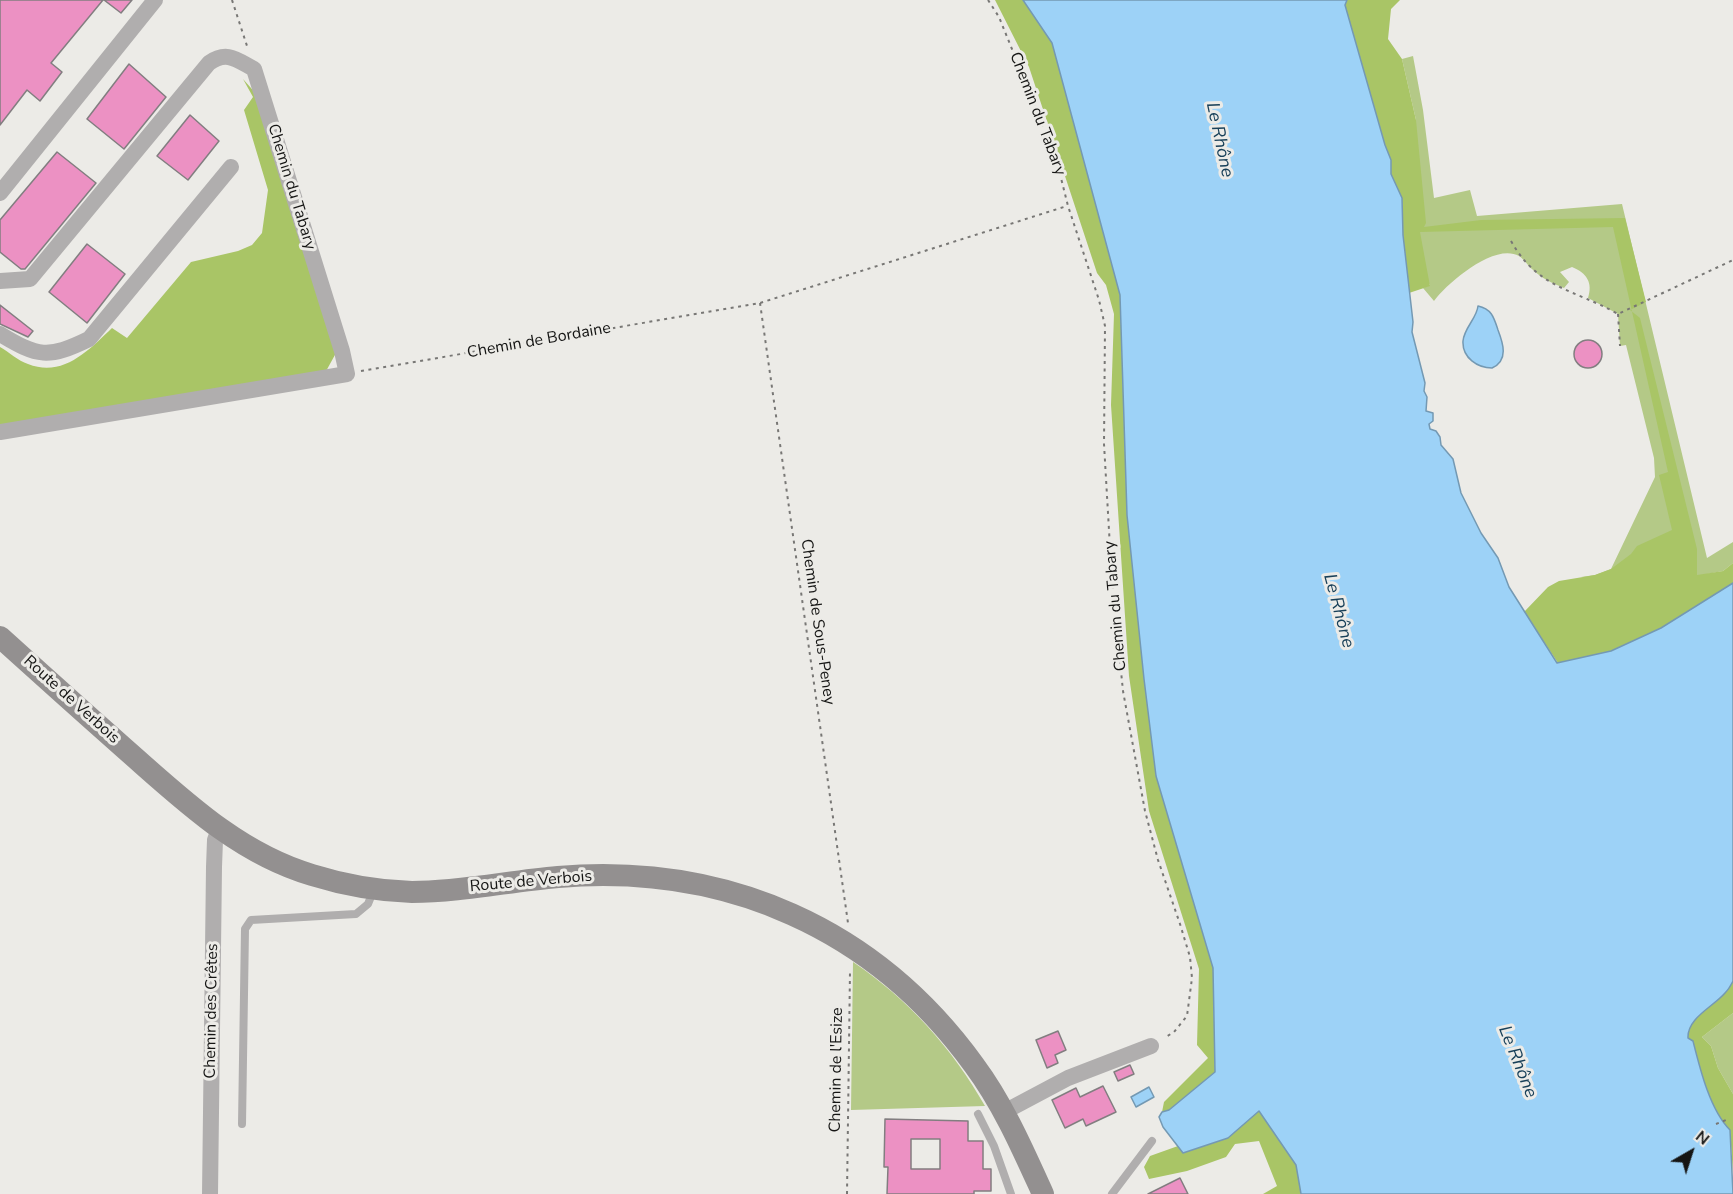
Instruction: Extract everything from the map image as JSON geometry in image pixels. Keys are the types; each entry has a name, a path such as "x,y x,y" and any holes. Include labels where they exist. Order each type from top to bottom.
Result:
{"street":[{"path":"0,193 156,0"},
{"path":"0,280 30,279 209,63 217,57 227,56 254,69"},
{"name":"Chemin du Tabary","path":"254,69 342,351 347,374"},
{"path":"0,334 25,349 47,354 89,339 231,167"},
{"path":"0,432 347,374"},
{"name":"Route de Verbois","path":"0,637 219,829 247,848 307,874 341,884 412,892 560,877 610,876 677,880 747,896 787,911 824,929 883,969 926,1007 975,1066 1004,1112 1043,1194"},
{"name":"Chemin des Crêtes","path":"210,1194 214,867 215,840 219,829"},
{"path":"1004,1112 1068,1078 1151,1046"}],"lane":[{"path":"242,1124 244,929 251,920 356,914 368,904 374,889"},
{"path":"978,1114 1000,1161 1011,1194"},
{"path":"1112,1194 1152,1141"}],"path":[{"path":"232,0 254,69"},
{"name":"Chemin du Tabary","path":"988,0 999,17 1056,158 1068,206 1099,300 1105,326 1104,444 1112,582 1123,691 1144,811 1190,957 1192,978 1187,1016 1174,1032 1151,1046"},
{"name":"Chemin de Bordaine","path":"347,374 760,303 1068,206"},
{"path":"1511,241 1520,256 1540,277 1618,314"},
{"path":"1618,314 1733,260"},
{"name":"Chemin de Sous-Peney","path":"760,303 851,946"},
{"path":"1618,314 1620,346"},
{"name":"Chemin de l'Esize","path":"847,1194 851,946"},
{"path":"1716,1124 1726,1120"}],"green space":[{"path":"995,0 1023,0 1052,43 1120,295 1127,515 1156,776 1213,968 1215,1072 1169,1110 1162,1112 1164,1102 1208,1058 1197,1045 1199,969 1149,811 1129,676 1111,405 1114,314 1106,285 1097,273 1029,67"},
{"path":"1347,0 1400,0 1391,9 1388,39 1402,59 1416,120 1426,223 1424,227 1481,220 1625,218 1646,302 1631,309 1613,227 1420,232 1430,286 1409,293 1402,198 1391,174 1391,160 1345,5"},
{"path":"1413,56 1423,110 1434,198 1470,190 1477,216 1622,204 1707,558 1733,542 1733,563 1723,571 1697,576 1581,577 1611,569 1655,477 1654,458 1626,345 1620,346 1618,314 1588,298 1590,288 1588,279 1577,269 1572,267 1560,272 1569,282 1564,288 1539,275 1519,256 1509,253 1485,259 1472,266 1449,284 1434,301 1423,288 1430,285 1404,248 1416,120 1402,59"},
{"path":"243,79 258,96 336,353 325,373 0,428 0,347 24,363 53,367 64,365 85,353 112,328 127,338 191,262 238,251 252,245 262,233 268,190 244,110 253,97"},
{"path":"1632,312 1640,318 1697,549 1697,575 1723,571 1733,563 1733,583 1661,628 1611,651 1558,663 1524,612 1548,587 1559,581 1595,575 1611,569 1631,554 1637,546 1672,530 1659,475 1668,472"},
{"path":"853,962 892,992 928,1026 959,1065 985,1106 851,1110"},
{"path":"1733,981 1733,1013 1702,1037 1711,1046 1718,1068 1733,1094 1733,1174 1730,1130 1711,1100 1693,1041 1688,1038 1692,1024 1725,993"},
{"path":"1733,1013 1733,1094 1718,1068 1711,1046 1702,1037"},
{"path":"1259,1111 1296,1165 1301,1194 1263,1194 1277,1186 1259,1141 1235,1144 1226,1157 1187,1171 1149,1179 1144,1167 1150,1156 1178,1146 1183,1153 1228,1138"}],"water":[{"name":"Le Rhône","path":"1023,0 1347,0 1345,5 1391,160 1391,174 1402,198 1412,332 1425,383 1426,411 1433,413 1433,421 1429,424 1430,429 1436,431 1441,445 1453,459 1461,493 1481,533 1498,558 1509,587 1557,663 1611,651 1661,628 1733,583 1733,981 1725,993 1692,1024 1688,1038 1693,1041 1711,1100 1730,1130 1733,1194 1301,1194 1296,1165 1259,1111 1228,1138 1183,1153 1163,1127 1159,1117 1162,1112 1169,1110 1215,1072 1213,968 1156,776 1127,515 1120,295 1052,43"},
{"path":"1478,306 1486,309 1492,315 1502,340 1503,356 1501,361 1492,368 1476,364 1468,357 1463,347 1464,336"},
{"path":"1149,1087 1154,1097 1136,1107 1131,1097"}],"building":[{"path":"0,0 103,0 51,63 62,72 40,101 27,90 0,125"},
{"path":"104,0 132,0 121,13"},
{"path":"129,64 166,97 124,149 87,119"},
{"path":"190,115 219,141 188,180 157,156"},
{"path":"57,152 96,183 25,269 21,269 0,252 0,220"},
{"path":"87,244 125,274 87,323 49,292"},
{"path":"0,305 33,331 28,337 0,324"},
{"path":"1588,340 1598,344 1602,354 1598,364 1588,368 1578,364 1574,354 1578,344"},
{"path":"1058,1031 1066,1050 1055,1055 1058,1063 1047,1068 1036,1040"},
{"path":"1130,1065 1134,1074 1118,1081 1114,1072"},
{"path":"1103,1086 1116,1112 1086,1126 1083,1119 1065,1128 1052,1100 1076,1088 1080,1097"},
{"path":"885,1119 968,1121 968,1141 983,1141 983,1169 991,1169 991,1191 974,1191 974,1194 887,1194 888,1167 884,1167","holes":["911,1139 940,1139 940,1169 911,1169"]},
{"path":"1180,1178 1188,1194 1148,1194"}]}
